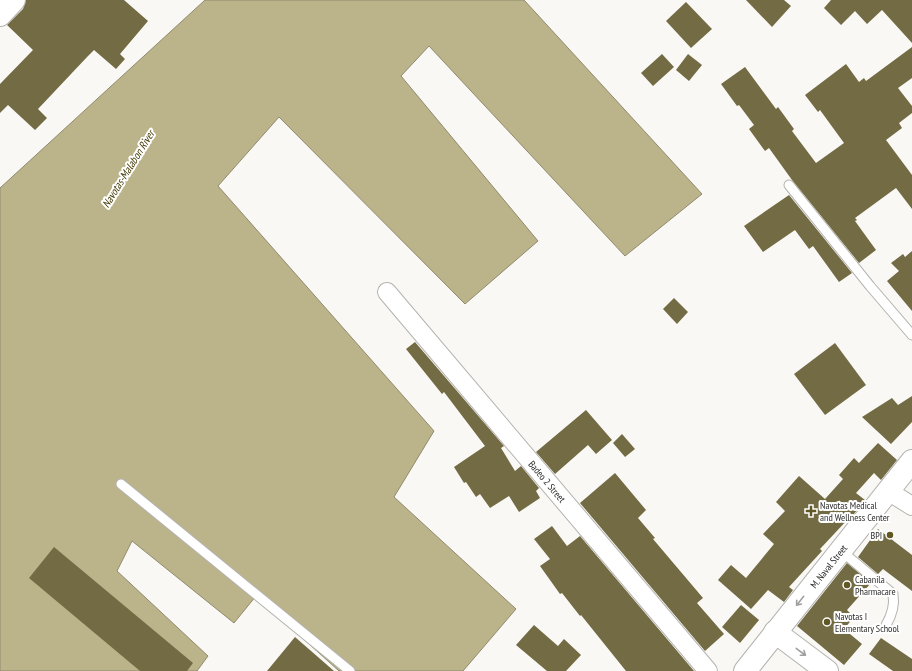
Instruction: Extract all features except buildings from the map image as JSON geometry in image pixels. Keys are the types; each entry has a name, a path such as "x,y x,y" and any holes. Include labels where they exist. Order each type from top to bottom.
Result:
{"main road":[{"path":"0,16 14,0"},
{"name":"M. Naval Street","path":"745,671 912,461"},
{"path":"775,632 828,671"}],"street":[{"name":"Badeo 2 Street","path":"388,292 708,671"},
{"path":"888,491 912,506"}],"lane":[{"path":"789,185 870,286 912,335"},
{"path":"121,484 350,671"},
{"path":"840,550 893,594 893,610 886,625"}],"water":[{"name":"Navotas-Malabon River","path":"205,0 524,0 702,194 625,256 429,46 401,76 538,241 465,304 279,117 218,186 434,431 394,497 516,609 463,671 339,671 256,596 234,623 132,541 117,571 208,656 197,671 0,671 0,188"}],"place":[{"name":"Navotas Medical and Wellness Center","path":"811,511"},
{"name":"BPI","path":"890,535"},
{"name":"Cabanila Pharmacare","path":"847,585"},
{"name":"Navotas I Elementary School","path":"827,622"}]}
